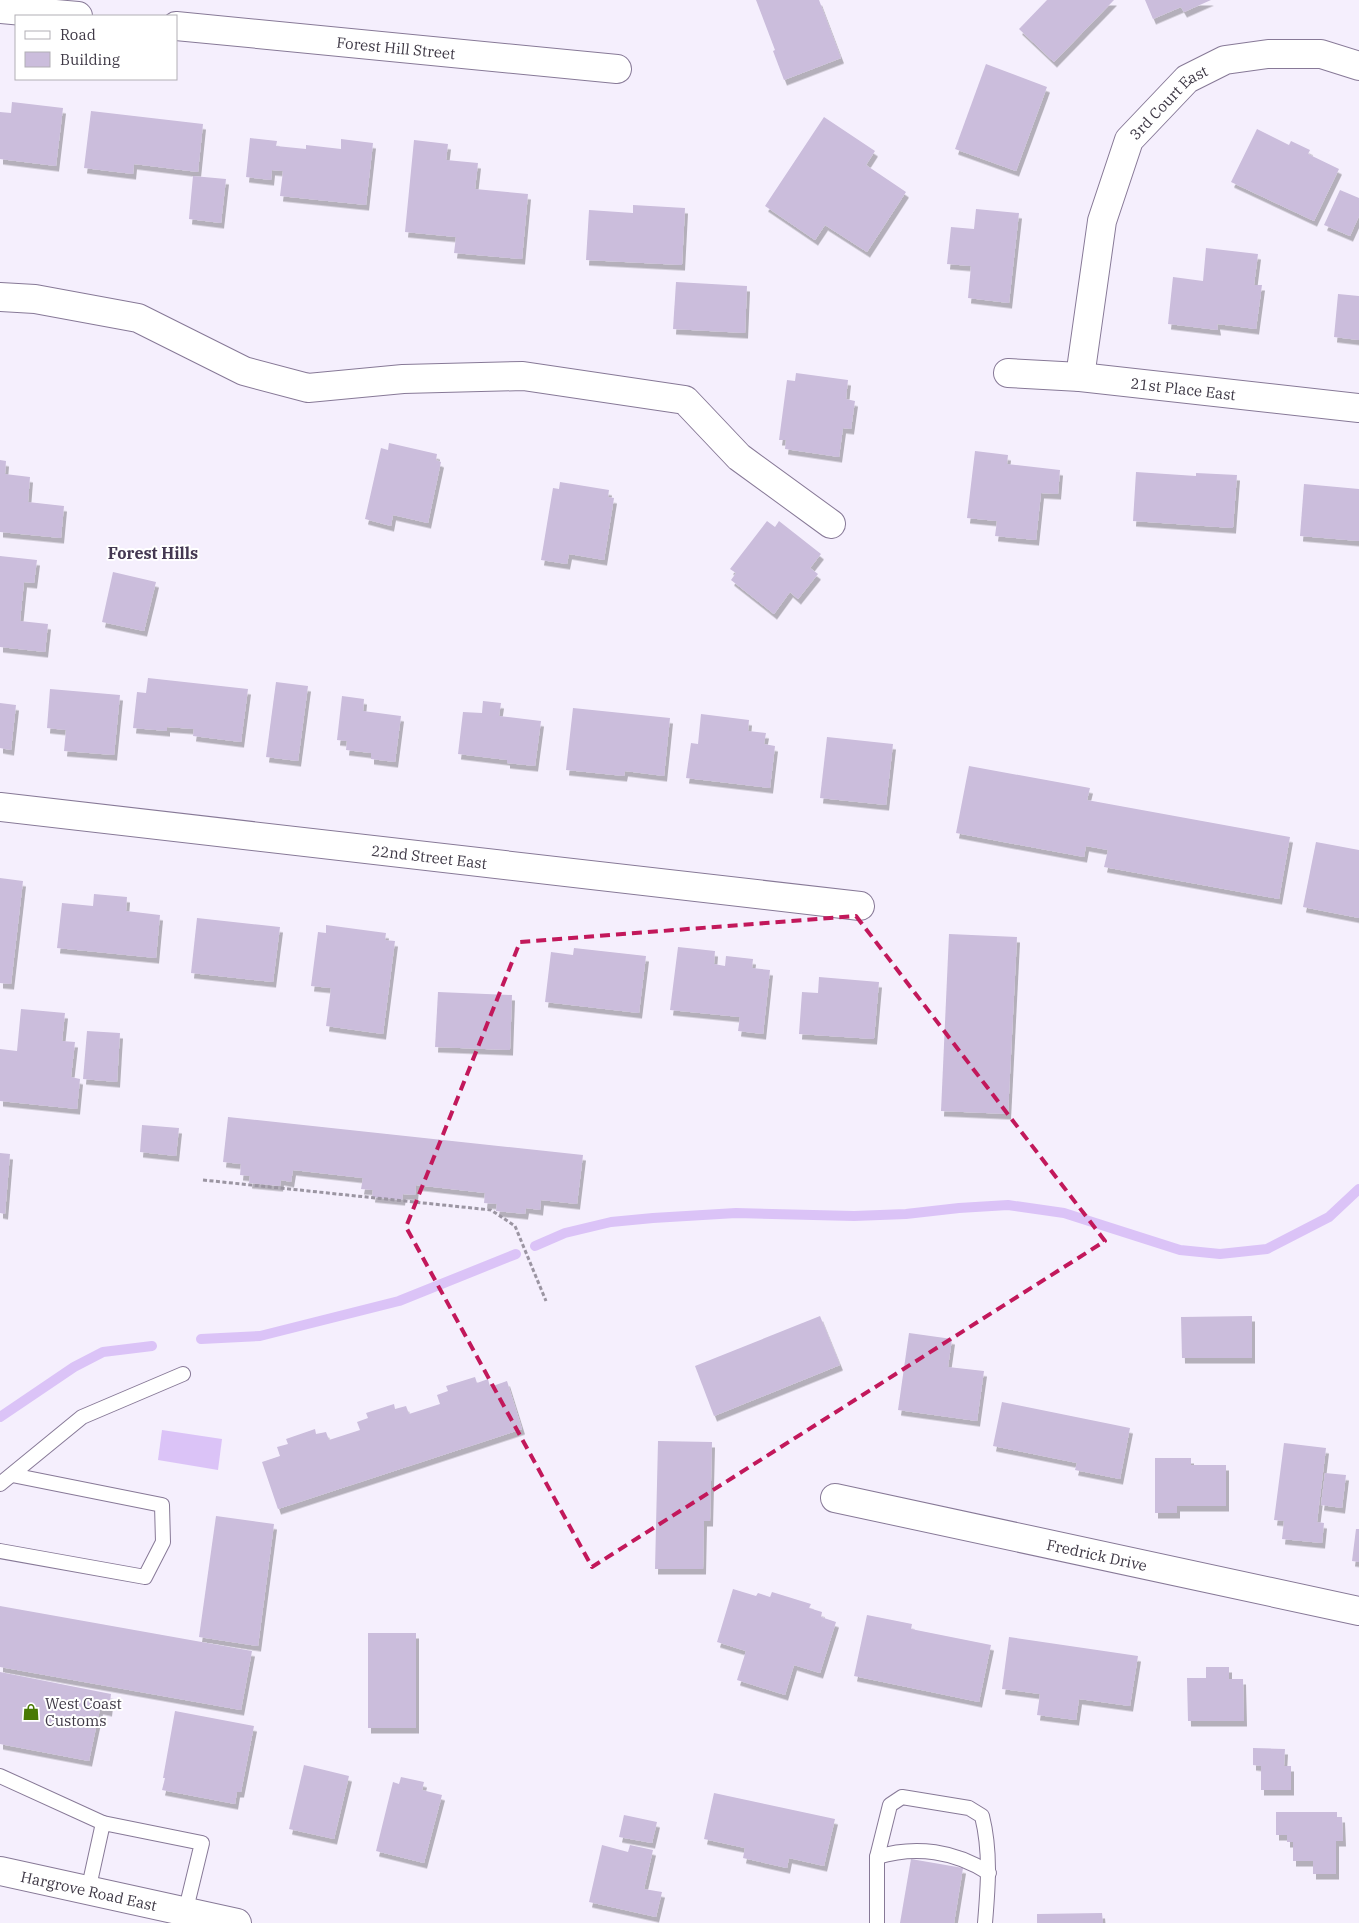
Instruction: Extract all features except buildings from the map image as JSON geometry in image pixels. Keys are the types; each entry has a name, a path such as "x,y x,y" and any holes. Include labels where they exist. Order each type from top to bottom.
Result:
{"street":[{"path":"0,9 67,15"},
{"name":"Forest Hill Street","path":"178,26 617,69"},
{"name":"3rd Court East","path":"1080,377 1102,221 1128,140 1187,78 1225,60 1268,54 1321,54 1359,66"},
{"path":"0,297 35,299 138,318 244,371 308,388 404,379 523,376 685,400 739,457 831,524"},
{"name":"21st Place East","path":"1008,374 1080,377 1359,408"},
{"name":"22nd Street East","path":"0,807 860,906"},
{"name":"Fredrick Drive","path":"835,1498 1359,1611"},
{"name":"Hargrove Road East","path":"0,1871 237,1923"}],"lane":[{"path":"0,1484 82,1417 183,1374"},
{"path":"0,1551 145,1577 163,1542 162,1505 12,1475"},
{"path":"0,1776 103,1823 202,1843 185,1913"},
{"path":"877,1923 877,1857 890,1806 902,1797 969,1808 982,1816 988,1838 989,1873 985,1923"},
{"path":"88,1891 103,1823"},
{"path":"877,1857 895,1852 914,1850 972,1862 989,1873"}],"path":[{"path":"204,1180 491,1210 515,1226 546,1301"}],"highlighted area":[{"path":"856,916 1105,1241 592,1567 406,1227 520,942"}],"shaded area":[{"path":"162,1430 222,1439 218,1470 158,1460"}],"waterway":[{"path":"535,1246 565,1233 611,1222 653,1218 736,1213 854,1216 906,1214 1008,1205 1064,1213 1180,1250 1220,1254 1267,1249 1329,1217 1359,1189"},
{"path":"201,1339 260,1336 399,1301 516,1254"},
{"path":"0,1417 74,1367 103,1352 152,1346"}],"place":[{"name":"West Coast Customs","path":"31,1712"}],"district":[{"name":"Forest Hills","path":"153,553"}]}
